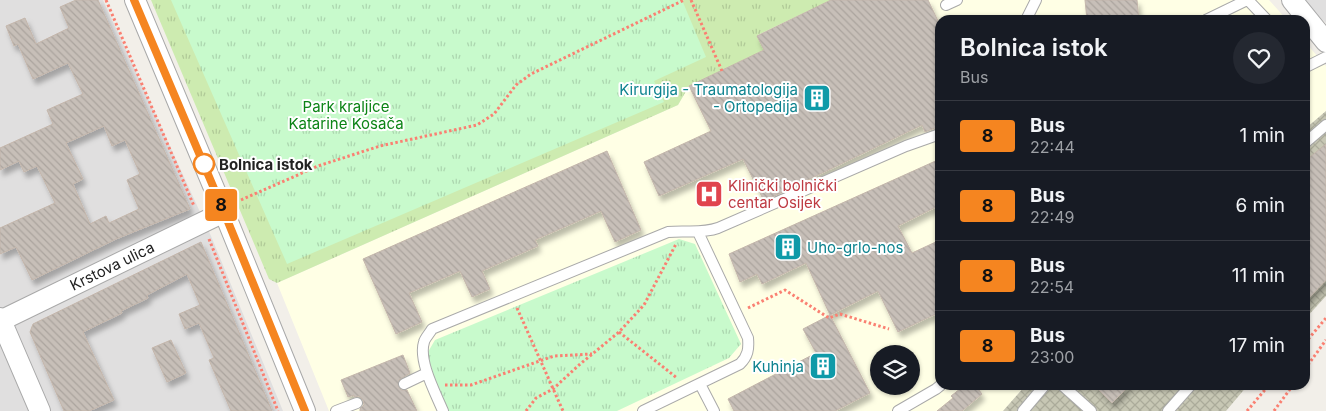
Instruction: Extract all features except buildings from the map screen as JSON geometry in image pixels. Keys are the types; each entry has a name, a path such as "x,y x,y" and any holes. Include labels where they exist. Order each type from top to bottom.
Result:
{"street":[{"path":"134,0 224,212 305,411"},
{"path":"1292,0 1304,15"},
{"path":"1310,22 1326,42"},
{"name":"Krstova ulica","path":"0,320 224,212"},
{"path":"0,320 40,411"}],"lane":[{"path":"946,6 957,0"},
{"path":"1028,15 1036,0"},
{"path":"1216,15 1248,0 1262,15"},
{"path":"1310,65 1326,56"},
{"path":"1310,139 1326,125"},
{"path":"443,411 427,373 423,354 424,342 432,328 668,232 683,230 698,232 718,228 906,146 935,136"},
{"path":"642,411 740,364 746,358 748,338 698,232"},
{"path":"404,384 427,373"},
{"path":"700,384 714,411"},
{"path":"898,411 935,390"},
{"path":"1023,411 1042,390"},
{"path":"1068,390 1091,411"},
{"path":"1168,411 1187,390"},
{"path":"336,411 357,403"}],"path":[{"path":"241,200 318,166 380,146 476,125 494,114 516,85 531,74 684,0"},
{"path":"691,0 722,70"},
{"path":"526,411 536,398 553,388 618,332 644,305 683,230"},
{"path":"736,313 785,290 830,318 840,314 889,329"},
{"path":"511,296 563,411"},
{"path":"1310,337 1326,318"},
{"path":"618,332 690,389"},
{"path":"1310,362 1326,340"},
{"path":"432,385 471,385 554,356 592,354"},
{"path":"1247,411 1265,390"},
{"path":"1274,411 1289,390"}],"shaded area":[{"path":"0,0 103,0 211,236 283,411 0,411"},
{"name":"Klinički bolnički centar Osijek","path":"831,0 1269,0 1282,15 935,15 935,390 1022,390 1003,411 329,411 277,283 678,105 689,86 757,36"},
{"path":"1306,0 1326,0 1326,23 1312,10"},
{"path":"1310,48 1326,66 1326,111 1310,125"},
{"path":"1326,111 1326,296 1310,314 1310,125"},
{"path":"1022,390 1244,390 1226,411 1003,411"}],"green space":[{"name":"Park kraljice Katarine Kosača","path":"151,0 831,0 758,35 764,50 689,86 678,105 277,283 269,279"},
{"name":"Park kraljice Katarine Kosača","path":"171,0 682,0 706,57 654,81 664,102 287,264"},
{"path":"679,239 695,244 741,344 729,358 617,411 445,411 425,357 435,340"}],"bus line":[{"name":"8","path":"134,0 224,212 305,411"}],"place":[{"name":"Kirurgija - Traumatologija - Ortopedija","path":"817,98"},
{"name":"Bolnica istok","path":"204,164"},
{"name":"Klinički bolnički centar Osijek","path":"709,194"},
{"name":"Uho-grlo-nos","path":"788,247"},
{"name":"Kuhinja","path":"823,366"}]}
